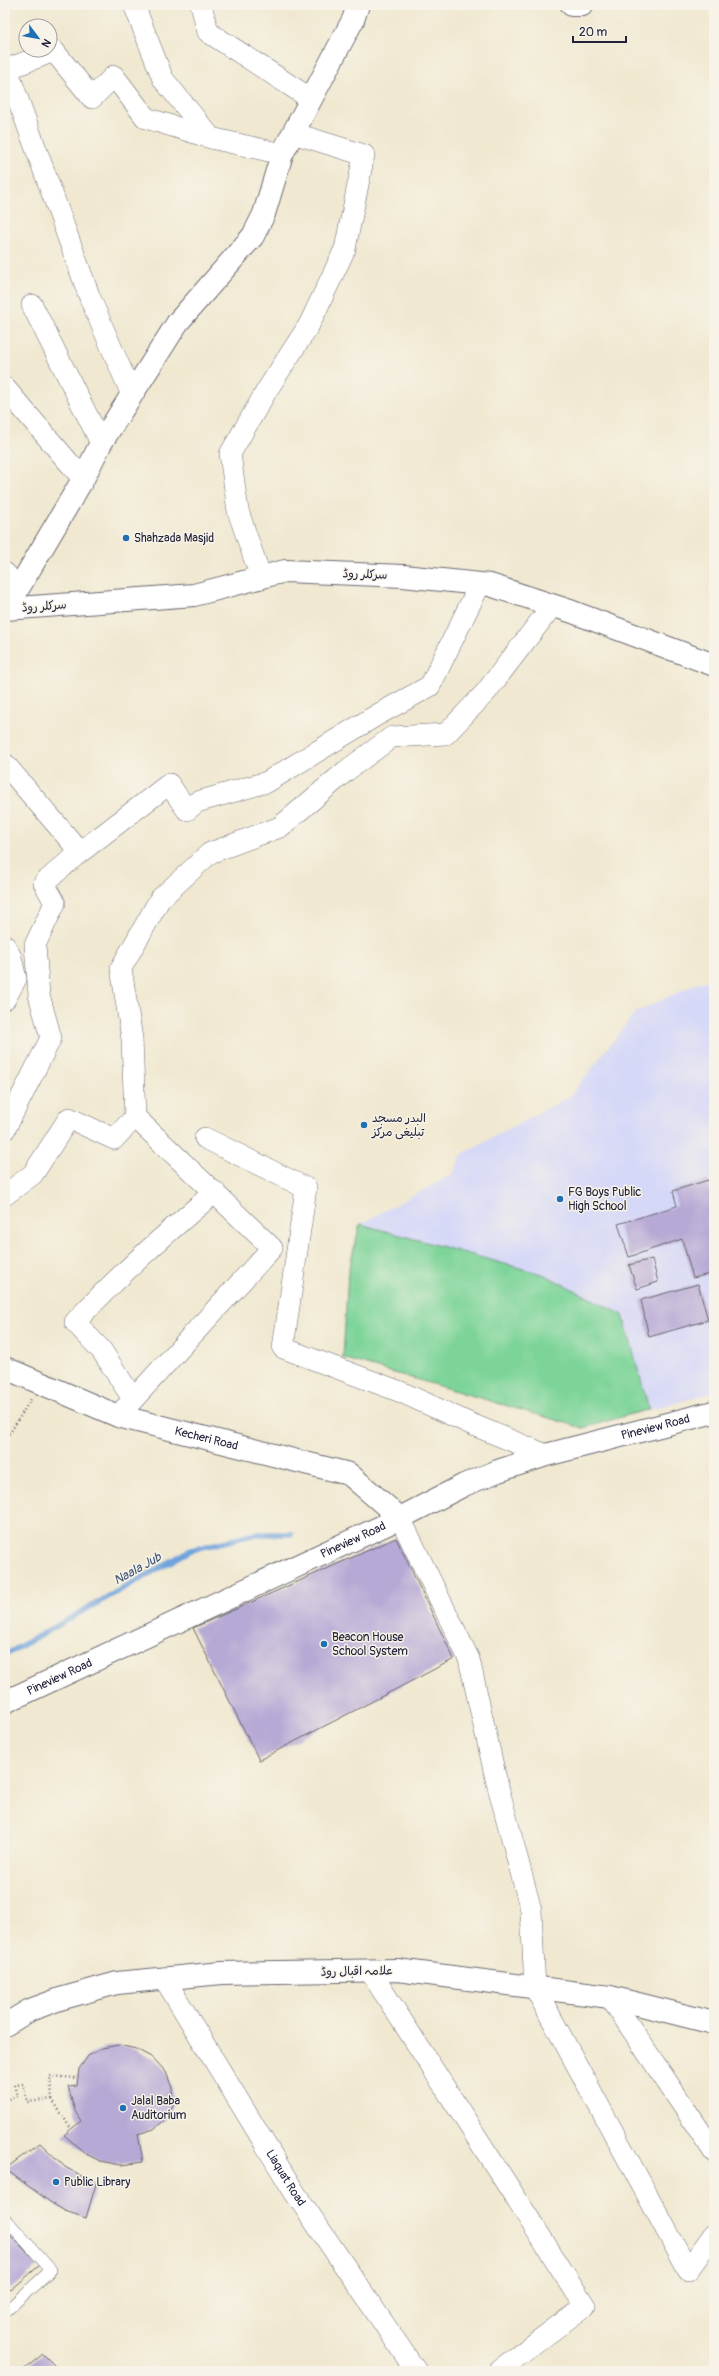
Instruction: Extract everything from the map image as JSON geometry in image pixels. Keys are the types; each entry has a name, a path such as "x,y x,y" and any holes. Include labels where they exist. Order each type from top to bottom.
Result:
{"street":[{"path":"134,5 164,79 211,138"},
{"path":"201,5 208,32 310,99"},
{"path":"5,610 83,479 101,443 178,322 253,236 264,214 282,154 353,20 358,5"},
{"path":"572,5 582,5"},
{"path":"132,395 90,298 6,69 54,51 92,98 114,76 146,118 211,138 282,154"},
{"path":"260,578 238,511 230,454 267,390 309,325 345,249 364,155 293,133"},
{"path":"32,305 101,443"},
{"path":"5,388 83,479"},
{"name":"سرکلر روڈ","path":"5,610 194,595 285,571 403,576 490,585 714,665"},
{"path":"5,572 18,589"},
{"path":"5,1129 51,1038 39,995 35,945 55,903 44,883 80,852 169,784 187,810 197,802 267,782 377,715 430,686 480,584"},
{"path":"118,1416 272,1248 135,1117 132,1039 121,968 160,899 210,853 280,827 346,771 392,737 446,734 486,692 552,606"},
{"path":"5,764 80,852"},
{"path":"5,998 16,979 7,957"},
{"path":"5,1195 33,1174 69,1118 114,1139 135,1117"},
{"path":"205,1138 306,1188 283,1348 401,1392 471,1424 546,1455"},
{"path":"133,1399 102,1351 75,1322 105,1290 163,1236 215,1192"},
{"name":"Kecheri Road","path":"5,1368 118,1416 349,1474 400,1518"},
{"name":"Pineview Road","path":"5,1702 400,1518 464,1485 546,1455 714,1412"},
{"path":"400,1518 469,1659 496,1779 531,1910 535,1988 688,2270 714,2234"},
{"name":"علامہ اقبال روڈ","path":"5,2025 30,2010 60,1999 117,1983 222,1973 397,1970 610,1997 714,2023"},
{"path":"370,1971 585,2306 498,2371"},
{"name":"Liaquat Road","path":"164,1978 293,2190 416,2371"},
{"path":"610,1997 714,2152"}],"lane":[{"path":"5,2218 51,2270 5,2312"}],"path":[{"path":"5,1435 10,1433 41,1384"},
{"path":"71,2129 52,2099 50,2076 78,2078"},
{"path":"5,2100 18,2096 15,2085 23,2084 27,2102 52,2099"}],"shaded area":[{"name":"FG Boys Public High School","path":"714,979 714,1392 583,1428 343,1358 348,1272 360,1224 453,1174 462,1154 570,1096 635,1013 697,983"}],"green space":[{"path":"360,1224 545,1275 623,1315 649,1409 583,1428 343,1358 348,1272"}],"building":[{"path":"708,1180 712,1195 714,1195 714,1273 693,1278 682,1239 629,1257 618,1224 677,1206 673,1191"},
{"path":"652,1259 658,1282 637,1289 629,1265"},
{"path":"698,1284 708,1320 649,1337 641,1300"},
{"name":"Beacon House School System","path":"396,1538 454,1659 259,1760 193,1628"},
{"name":"Jalal Baba Auditorium","path":"119,2045 136,2049 153,2058 166,2072 172,2088 173,2105 166,2119 154,2129 138,2134 143,2162 121,2165 100,2161 86,2154 64,2135 81,2121 75,2111 68,2086 77,2085 79,2069 88,2056 102,2048"},
{"name":"Public Library","path":"40,2143 65,2167 96,2184 86,2218 65,2211 50,2202 5,2169"},
{"path":"5,2230 40,2265 11,2290 5,2285"},
{"path":"43,2354 60,2371 22,2371"}],"waterway":[{"name":"Naala Jub","path":"5,1655 191,1550 256,1534 291,1534"}],"place":[{"name":"Shahzada Masjid","path":"126,538"},
{"name":"البدر مسجد تبلیغی مرکز","path":"364,1125"},
{"name":"FG Boys Public High School","path":"560,1199"},
{"name":"Beacon House School System","path":"324,1644"},
{"name":"Jalal Baba Auditorium","path":"123,2108"},
{"name":"Public Library","path":"56,2182"}]}
